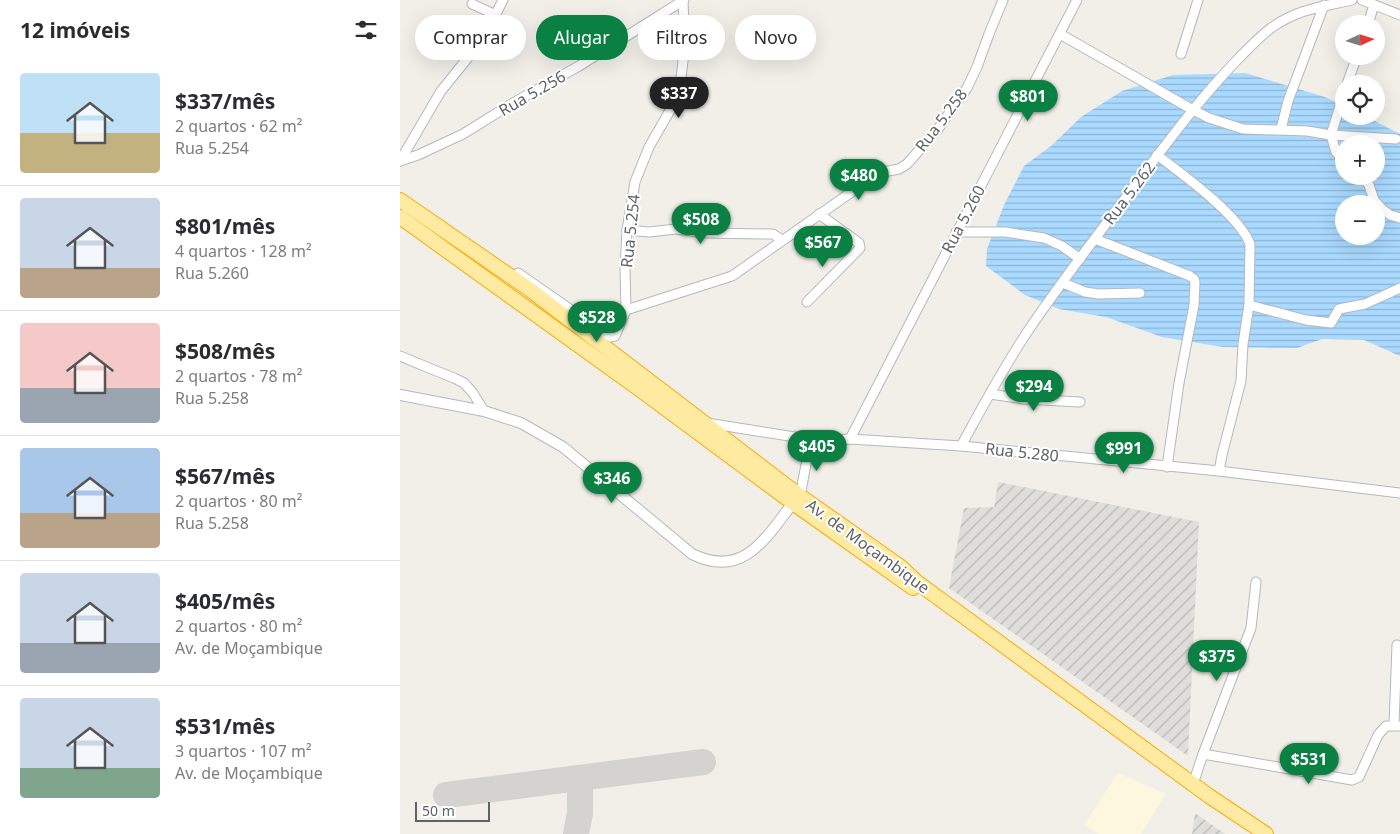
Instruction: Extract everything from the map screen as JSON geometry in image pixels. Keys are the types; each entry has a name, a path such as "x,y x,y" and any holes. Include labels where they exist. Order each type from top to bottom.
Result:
{"highway":[{"name":"Av. de Moçambique","path":"400,200 530,289 704,422 797,500 892,573 1192,792 1254,834"},
{"name":"Av. de Moçambique","path":"400,216 642,392 797,500 901,567 918,583 1193,784 1266,834"}],"street":[{"path":"472,4 496,15 503,0"},
{"name":"Rua 5.256","path":"400,161 418,155 463,134 579,66 684,0"},
{"name":"Rua 5.254","path":"478,253 489,255 504,264 610,337 615,336 626,310 625,269 627,230 635,182 649,147 672,107 681,78 684,44 684,0"},
{"name":"Rua 5.258","path":"626,310 732,276 819,214 883,172 899,169 907,164 938,129 966,88 977,67 1003,0"},
{"name":"Rua 5.260","path":"850,439 1077,0"},
{"path":"1181,54 1198,0"},
{"name":"Rua 5.262","path":"961,446 1029,329 1157,155 1223,75 1256,41 1286,18 1324,5 1351,0"},
{"path":"1362,0 1400,15"},
{"path":"1281,130 1288,100 1324,5"},
{"path":"1371,15 1374,5"},
{"path":"1060,34 1193,110 1209,118 1243,129 1307,131 1331,135 1396,139"},
{"path":"400,161 441,91 466,60"},
{"path":"1335,122 1331,135 1335,149"},
{"path":"1157,155 1189,179 1232,217 1248,238 1250,252 1249,305 1241,382 1219,471"},
{"path":"1368,185 1374,200 1382,209 1400,218"},
{"path":"807,302 861,246 860,243 819,214"},
{"path":"627,230 649,232 676,229 706,234 774,234 782,240"},
{"path":"956,232 1005,232 1044,238 1062,246 1080,258"},
{"path":"1095,238 1194,278 1194,305 1179,383 1167,467"},
{"path":"1062,283 1084,292 1099,294 1140,293"},
{"path":"1249,305 1306,320 1331,323 1339,309 1365,304 1400,288"},
{"path":"400,356 464,383 473,393 484,411"},
{"path":"990,394 1023,399 1080,402"},
{"path":"400,395 484,411 521,423 563,447 692,554 704,560 720,562 735,561 752,551 764,540 797,500 808,454 820,441"},
{"name":"Rua 5.280","path":"704,422 820,441 850,439 961,446 1219,471 1400,493"},
{"path":"1193,784 1251,628 1256,582"},
{"path":"1203,754 1352,780 1359,776 1378,735 1386,726 1397,726 1397,645"}],"shaded area":[{"path":"998,482 1199,522 1188,756 949,588 964,508 994,507"},
{"path":"1118,773 1166,794 1141,834 1098,834 1084,825"},
{"path":"1195,813 1225,834 1192,834"}],"water":[{"path":"1245,73 1335,102 1335,125 1382,125 1400,134 1400,356 1364,340 1322,339 1297,348 1223,347 1162,337 1106,317 1059,309 1025,295 986,266 987,249 1004,205 1024,166 1051,146 1081,117 1122,91 1173,75"}],"taxiway":[{"path":"446,795 703,762"},
{"path":"576,834 580,813 580,778"}]}
